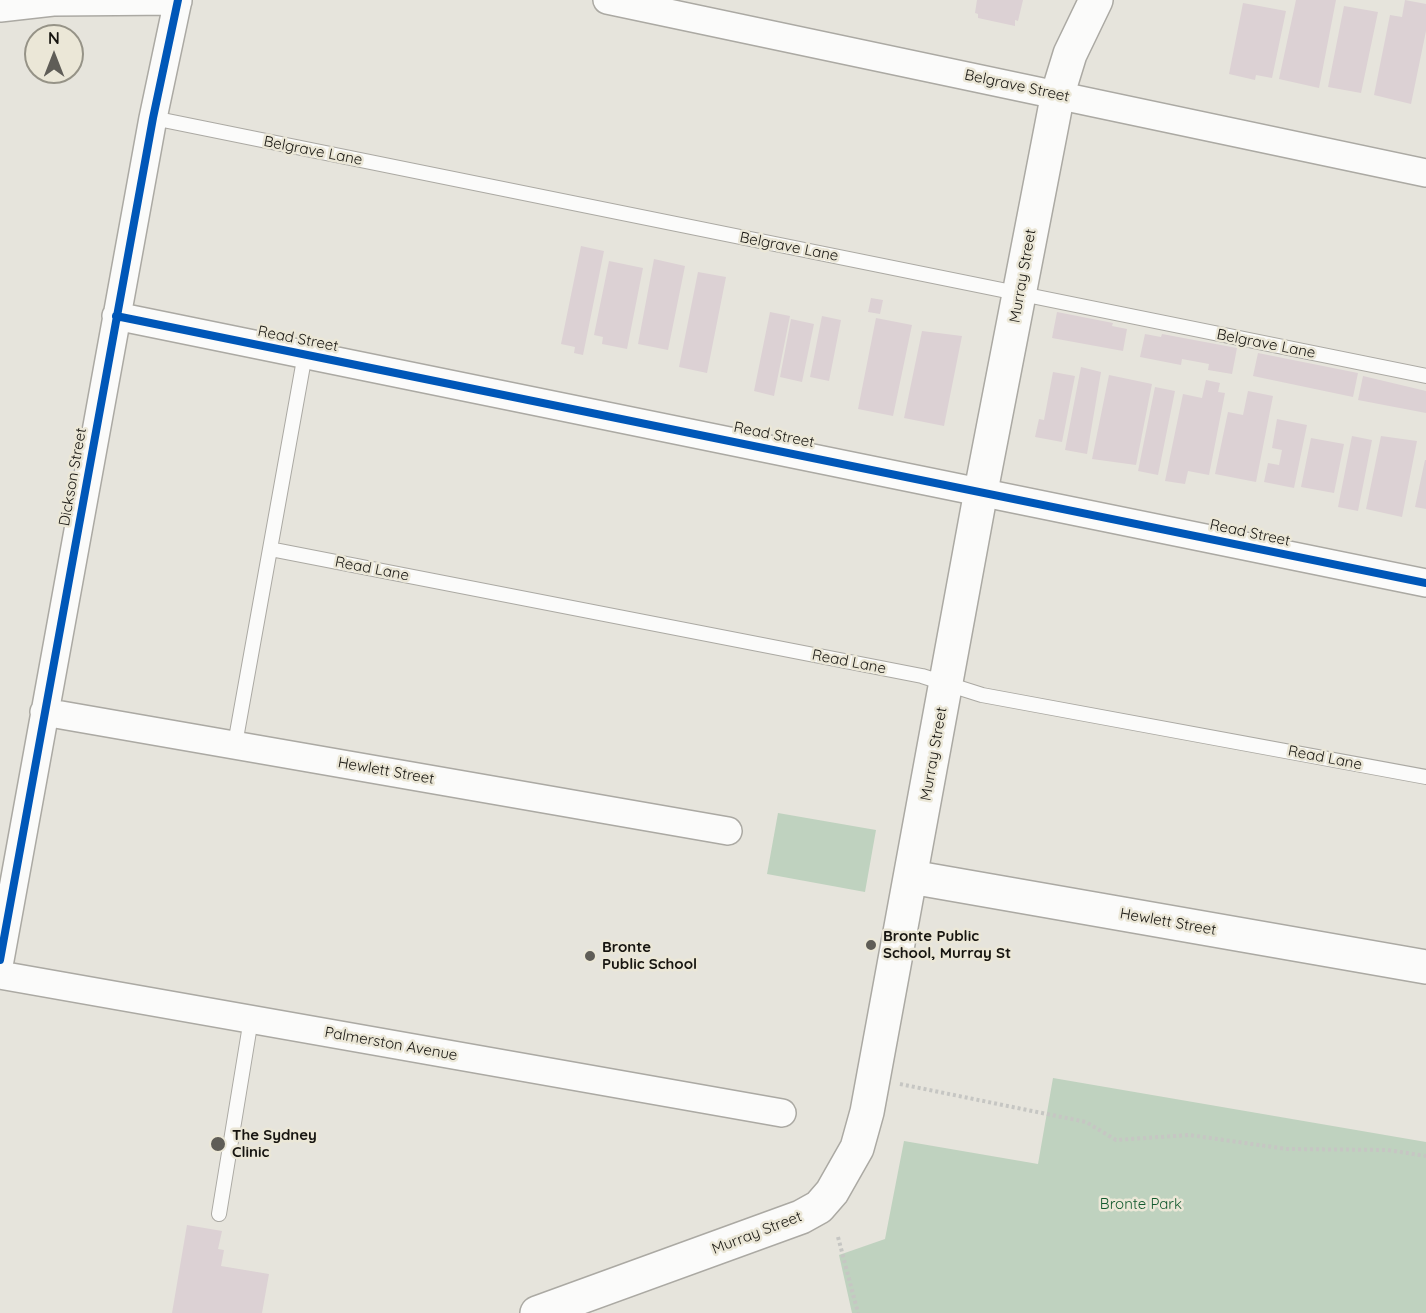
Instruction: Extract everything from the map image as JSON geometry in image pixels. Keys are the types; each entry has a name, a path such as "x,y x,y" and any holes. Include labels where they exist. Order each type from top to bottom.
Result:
{"main road":[{"name":"Murray Street","path":"537,1313 784,1225 819,1207 842,1178 857,1148 873,1079 981,491 1058,93 1070,54 1096,0"},
{"name":"Hewlett Street","path":"911,877 1426,967"}],"street":[{"name":"Belgrave Street","path":"607,0 1058,93 1426,173"},
{"path":"0,9 53,2 178,1"},
{"name":"Dickson Street","path":"0,960 153,118 178,1"},
{"name":"Read Street","path":"117,316 1426,583"},
{"name":"Hewlett Street","path":"44,712 728,831"},
{"name":"Palmerston Avenue","path":"0,975 782,1113"}],"lane":[{"name":"Belgrave Lane","path":"153,118 1426,376"},
{"path":"235,744 305,354"},
{"name":"Read Lane","path":"270,549 922,676 982,694 1426,777"},
{"path":"219,1214 251,1019"}],"path":[{"path":"873,1079 1086,1122 1116,1140 1189,1135 1287,1149 1388,1150 1426,1156"},
{"path":"838,1237 858,1313"}],"green space":[{"path":"778,813 876,830 865,892 767,874"},
{"name":"Bronte Park","path":"1053,1078 1426,1142 1426,1313 852,1313 839,1255 885,1239 904,1141 1038,1164"}],"building":[{"path":"977,0 1023,0 1018,21 1015,20 1015,26 978,18 978,14 975,13"},
{"path":"1296,0 1336,0 1319,88 1279,79"},
{"path":"1405,0 1426,4 1426,31 1411,104 1374,95 1390,15 1402,17"},
{"path":"1243,3 1286,11 1272,78 1256,75 1255,80 1229,74"},
{"path":"1344,6 1378,12 1361,93 1328,87"},
{"path":"581,246 604,251 583,355 574,353 575,347 561,344"},
{"path":"654,259 685,266 668,350 638,344"},
{"path":"609,261 643,268 627,349 602,344 603,337 594,335"},
{"path":"698,272 726,277 707,373 679,367"},
{"path":"871,298 883,300 880,314 868,312"},
{"path":"770,312 790,316 774,396 754,391"},
{"path":"1057,312 1113,323 1112,326 1127,329 1123,351 1052,338"},
{"path":"822,316 841,320 829,381 810,377"},
{"path":"876,318 912,325 893,416 858,409"},
{"path":"791,319 814,324 802,382 780,377"},
{"path":"922,331 962,336 944,426 904,418"},
{"path":"1145,334 1161,337 1162,334 1237,348 1232,374 1208,370 1209,364 1182,359 1181,365 1140,357"},
{"path":"1258,353 1358,373 1353,397 1253,376"},
{"path":"1081,367 1101,372 1087,454 1065,450"},
{"path":"1053,372 1075,376 1062,442 1035,437 1039,419 1044,420"},
{"path":"1109,375 1152,384 1136,465 1092,459"},
{"path":"1363,376 1426,391 1426,413 1358,400"},
{"path":"1206,380 1220,383 1218,392 1225,393 1209,475 1188,471 1185,484 1165,481 1183,394 1202,398"},
{"path":"1155,387 1175,391 1158,475 1138,471"},
{"path":"1248,391 1273,396 1256,482 1215,474 1228,412 1243,415"},
{"path":"1277,419 1307,425 1294,488 1264,482 1268,463 1279,465 1282,450 1272,448"},
{"path":"1352,436 1372,440 1358,511 1338,507"},
{"path":"1381,436 1417,441 1402,517 1366,509"},
{"path":"1311,438 1344,444 1334,493 1301,487"},
{"path":"1426,460 1426,509 1415,507"},
{"path":"187,1225 222,1231 218,1249 224,1250 221,1266 269,1274 262,1313 172,1313"}],"cycle path":[{"path":"0,960 153,118 178,0"},
{"path":"116,316 1426,583"}],"place":[{"name":"Bronte Public School, Murray St","path":"871,945"},
{"name":"Bronte Public School","path":"590,956"},
{"name":"The Sydney Clinic","path":"218,1144"}]}
